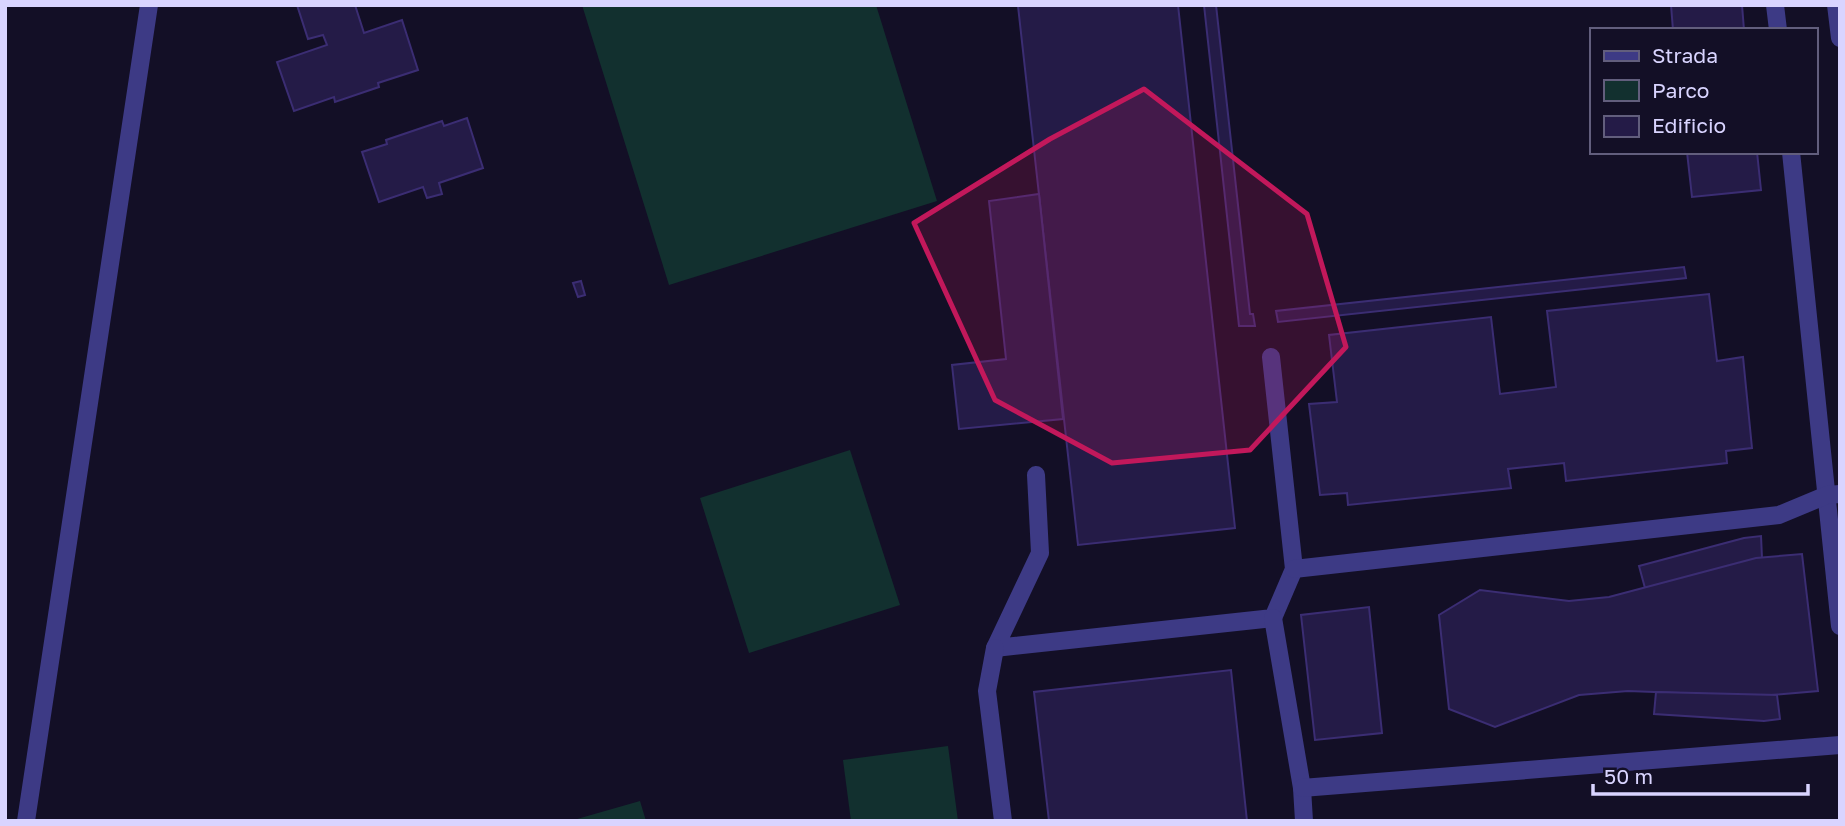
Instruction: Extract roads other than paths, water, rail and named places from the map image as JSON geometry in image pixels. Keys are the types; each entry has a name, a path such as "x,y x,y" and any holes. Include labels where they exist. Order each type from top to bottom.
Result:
{"street":[{"path":"26,821 149,5"},
{"path":"1775,5 1778,28"},
{"path":"1836,5 1840,38"},
{"path":"1791,154 1833,495 1840,625"},
{"path":"1271,357 1294,569 1273,618 1302,788 1304,821"},
{"path":"1003,821 987,691 995,648 1040,553 1036,475"},
{"path":"1294,569 1779,516 1833,495"},
{"path":"995,648 1273,618"},
{"path":"1302,788 1840,745"}]}
